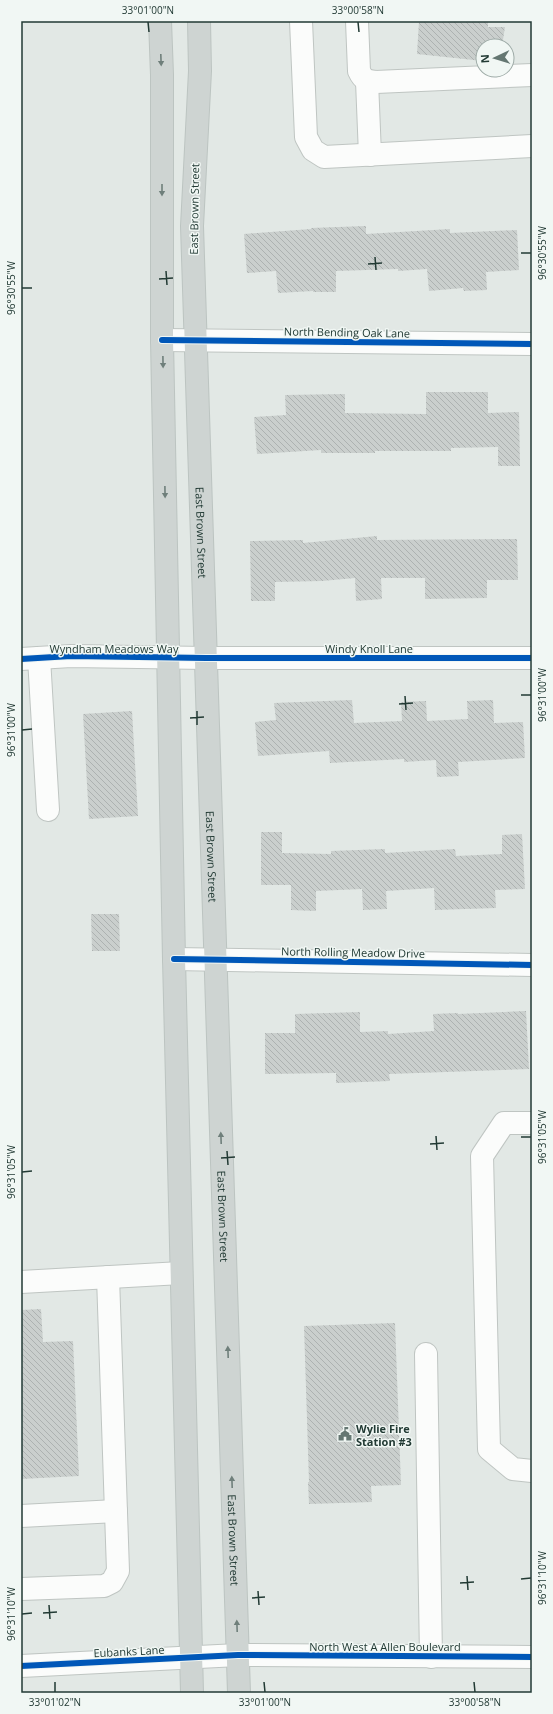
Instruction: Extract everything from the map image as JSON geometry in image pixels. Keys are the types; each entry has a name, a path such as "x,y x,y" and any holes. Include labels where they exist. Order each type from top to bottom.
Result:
{"main road":[{"path":"160,21 162,83 162,340 168,657 181,1273 192,1693"},
{"name":"East Brown Street","path":"199,21 200,71 192,226 239,1693"}],"street":[{"path":"301,21 306,137 314,150 324,157 532,146"},
{"path":"357,21 359,71 362,77 367,81 376,82 532,75"},
{"path":"367,81 370,155"},
{"name":"North Bending Oak Lane","path":"162,340 532,344"},
{"name":"Wyndham Meadows Way","path":"30,658 70,656 206,658"},
{"path":"30,658 48,810"},
{"name":"Windy Knoll Lane","path":"206,658 532,658"},
{"name":"North Rolling Meadow Drive","path":"174,959 532,965"},
{"path":"532,1123 504,1123 482,1156 489,1449 513,1469 532,1471"},
{"path":"30,1281 181,1273"},
{"path":"21,1589 104,1586 112,1582 118,1571 108,1277"},
{"path":"426,1354 431,1657"},
{"path":"21,1516 116,1511"},
{"name":"North West A Allen Boulevard","path":"238,1655 532,1657"},
{"name":"Eubanks Lane","path":"21,1666 238,1655"}],"building":[{"path":"419,21 488,21 488,27 505,27 503,38 475,38 475,60 417,54"},
{"path":"366,226 366,234 450,229 450,233 517,230 519,270 486,272 487,290 464,291 463,288 429,291 427,269 398,271 398,269 336,271 336,292 313,291 278,293 276,271 247,273 244,234 311,228"},
{"path":"426,392 488,392 488,413 519,412 520,466 498,466 498,447 451,448 451,451 321,453 321,450 257,454 254,417 286,415 285,395 345,394 345,413 426,414"},
{"path":"377,536 377,540 517,539 518,580 487,580 487,598 425,599 425,578 381,578 382,599 356,601 355,578 322,581 275,582 275,601 251,601 250,541 303,540 303,543"},
{"path":"352,700 354,723 402,721 401,702 426,701 427,721 468,719 467,701 493,700 494,723 523,722 525,758 458,762 459,776 437,777 436,760 404,762 404,759 330,763 329,751 258,756 255,722 276,720 274,703"},
{"path":"132,711 138,816 89,819 83,714"},
{"path":"261,832 282,832 282,853 331,854 331,851 385,849 385,853 455,849 456,856 502,854 502,835 522,834 525,889 495,890 496,908 435,910 434,888 386,891 387,909 363,910 362,889 316,891 316,911 291,910 291,885 261,885"},
{"path":"91,914 119,914 120,951 92,951"},
{"path":"526,1011 529,1069 389,1074 390,1081 336,1083 336,1073 265,1074 265,1033 295,1033 295,1014 360,1012 360,1032 388,1031 388,1034 434,1031 433,1014"},
{"path":"41,1309 43,1342 73,1341 79,1476 21,1479 21,1310"},
{"path":"395,1323 401,1485 371,1486 372,1502 309,1504 304,1326"}],"cycle path":[{"path":"162,340 532,344"},
{"path":"21,659 71,656 206,658 532,658"},
{"path":"174,959 532,965"},
{"path":"21,1666 238,1655 532,1657"}],"place":[{"name":"Wylie Fire Station #3","path":"345,1434"}]}
